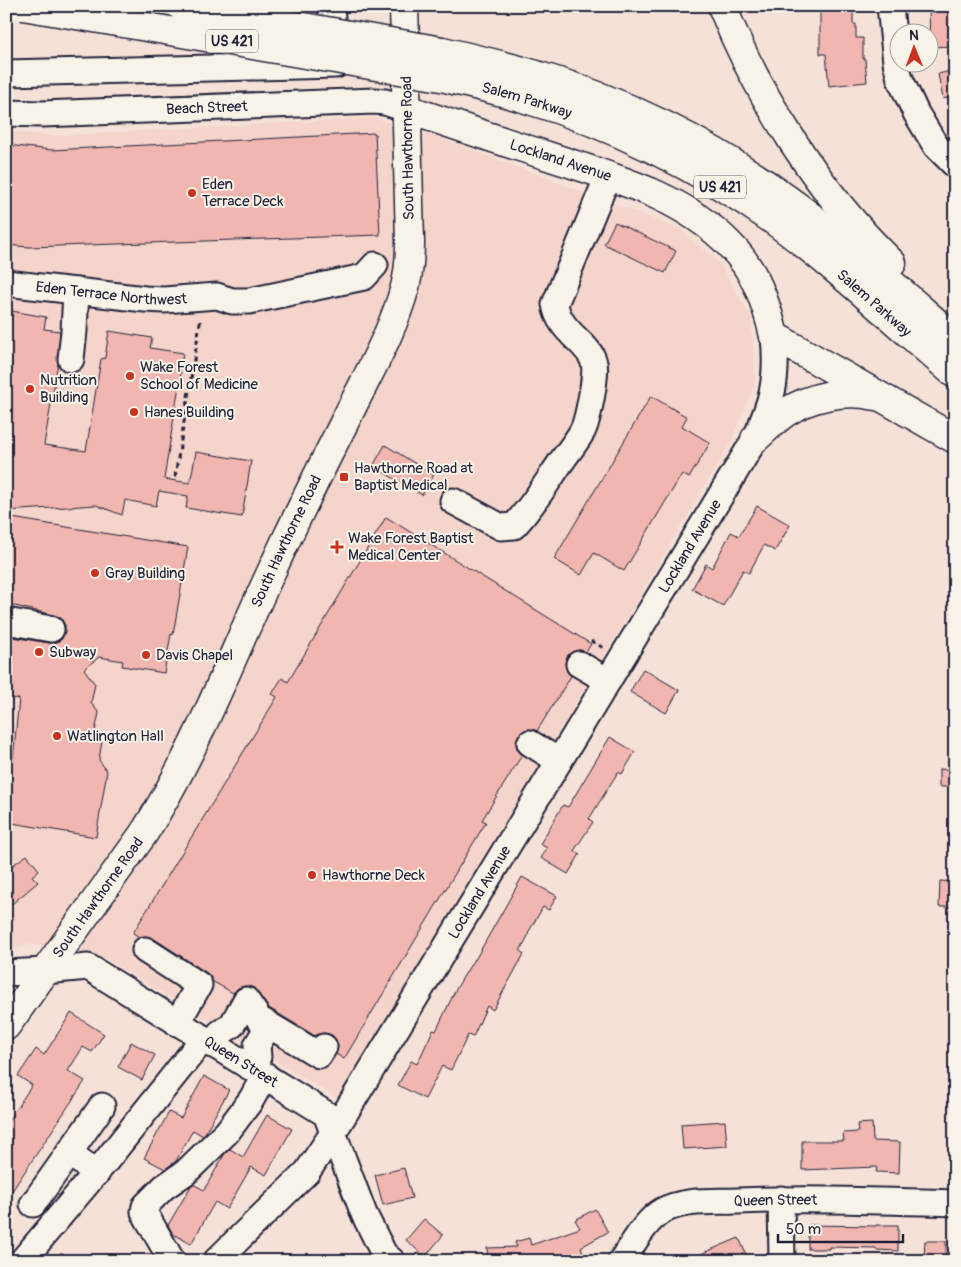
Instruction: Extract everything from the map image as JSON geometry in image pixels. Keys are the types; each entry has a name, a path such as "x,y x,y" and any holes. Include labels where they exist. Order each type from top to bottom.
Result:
{"main road":[{"name":"Salem Parkway","path":"23,6 441,64 534,74 580,90 623,107 707,148 786,198 823,226 955,339"},
{"name":"Salem Parkway","path":"180,6 441,64 613,131 694,171 771,219 842,275 955,374"},
{"name":"South Hawthorne Road","path":"6,1026 144,833 164,802 182,768 273,568 391,326 405,286 410,242 404,6"},
{"path":"722,6 765,96 813,169 841,207 869,240 955,322"},
{"name":"Lockland Avenue","path":"407,109 608,176 669,201 705,224 730,245 743,260 763,296 774,336"},
{"path":"774,336 955,439"},
{"path":"755,439 786,412 812,400 855,393 884,398"}],"street":[{"path":"268,6 271,66"},
{"path":"6,73 336,64 331,6"},
{"path":"890,6 896,62 900,79 916,112 936,146 955,165"},
{"name":"Beach Street","path":"6,112 42,114 374,101 385,102 407,109"},
{"path":"453,501 501,527 514,526 526,514 583,430 595,380 594,362 589,352 560,321 555,304 608,176"},
{"name":"Eden Terrace Northwest","path":"6,283 164,300 217,296 232,302 248,301 364,277 376,265 409,264"},
{"path":"71,359 76,291"},
{"name":"Lockland Avenue","path":"216,1261 307,1172 333,1133 755,439 772,397 776,378 774,336"},
{"path":"6,622 51,628"},
{"path":"579,664 608,681"},
{"path":"530,743 559,761"},
{"path":"145,950 196,979 177,1022"},
{"name":"Queen Street","path":"6,973 88,966 177,1022 212,1039 258,1067 326,1114 364,1214 384,1254 392,1261"},
{"path":"22,1261 212,1039 232,1025 240,997 260,1019 278,1025 319,1055 324,1047"},
{"path":"172,1261 144,1212 145,1206 164,1187 186,1172 227,1132 251,1100 258,1067 276,1038 278,1025"},
{"path":"33,1204 102,1106"},
{"path":"69,1153 97,1173"},
{"path":"781,1199 782,1261"},
{"name":"Queen Street","path":"621,1261 648,1222 662,1211 677,1205 693,1202 781,1199 955,1203"}],"path":[{"path":"175,478 201,316"},
{"path":"193,366 209,369"},
{"path":"185,413 201,416"},
{"path":"591,641 607,650"}],"shaded area":[{"name":"Wake Forest Baptist Medical Center","path":"375,118 446,140 680,229 720,264 751,318 755,383 730,444 340,1100 105,958 30,944 6,951 6,131 50,136"}],"building":[{"path":"820,6 853,6 853,24 856,24 856,38 863,38 863,59 865,59 867,82 829,86 826,54 820,54"},
{"path":"929,6 955,6 955,46 938,47 938,22 929,22"},
{"path":"955,70 955,96 943,99 938,74"},
{"name":"Eden Terrace Deck","path":"375,133 380,235 29,247 6,245 6,145 52,150"},
{"path":"615,222 676,251 665,273 604,244"},
{"name":"Hanes Building","path":"6,310 46,317 44,329 60,331 58,363 44,445 86,451 101,359 105,358 109,331 152,338 150,348 183,353 164,479 190,483 196,452 251,461 242,517 186,508 188,496 159,491 156,506 125,500 122,515 96,505 6,511"},
{"path":"651,396 687,417 682,426 710,443 689,478 682,474 624,571 594,553 581,575 554,559"},
{"path":"385,445 434,475 422,495 373,466"},
{"path":"757,506 790,525 775,551 764,545 749,573 743,570 723,606 692,589 706,564 712,568 731,532 739,536"},
{"path":"6,517 188,547 173,635 171,634 164,673 122,666 123,661 99,657 84,669 95,684 91,703 99,713 95,731 102,741 99,760 107,771 96,837 6,822 6,763 13,759 19,699 6,697 6,636 55,643 62,639 65,625 61,618 54,615 6,604"},
{"path":"386,517 591,644 586,652 579,650 567,656 565,664 567,672 571,676 537,731 524,730 518,736 517,749 522,755 482,820 486,822 344,1059 336,1054 338,1047 332,1035 324,1033 315,1036 269,1008 253,987 245,986 238,988 233,993 212,981 207,973 153,938 139,937 133,933 277,697 272,694 282,678 288,682"},
{"path":"643,669 679,690 666,713 630,692"},
{"path":"610,737 635,752 622,774 618,772 589,819 593,822 574,851 580,854 568,874 541,858 547,848 540,844 563,805 568,807"},
{"path":"939,769 955,770 955,787 939,787"},
{"path":"27,855 39,870 32,876 38,882 6,909 6,870"},
{"path":"522,877 557,896 549,910 543,907 528,933 520,951 524,954 493,1010 487,1006 473,1037 468,1035 451,1070 442,1066 425,1099 398,1085 411,1061 417,1064 433,1030 436,1031 456,989 475,960"},
{"path":"940,881 955,882 955,907 939,907"},
{"path":"71,1013 104,1034 92,1052 83,1047 68,1071 85,1081 6,1200 6,1124 32,1085 18,1076 36,1049 44,1055"},
{"path":"131,1042 155,1055 142,1080 118,1067"},
{"path":"204,1076 229,1090 203,1136 193,1130 176,1161 165,1169 144,1158 169,1112 181,1118"},
{"path":"267,1115 292,1129 266,1175 251,1167 227,1209 215,1202 191,1244 173,1234 168,1225 191,1186 193,1184 204,1190 224,1155 230,1149 243,1157"},
{"path":"725,1121 727,1146 683,1149 681,1124"},
{"path":"872,1123 873,1141 900,1142 899,1173 876,1172 877,1167 802,1170 802,1141 844,1141 843,1133 858,1132 857,1124"},
{"path":"404,1168 412,1198 383,1205 375,1175"},
{"path":"595,1209 608,1232 581,1247 583,1252 556,1261 488,1261 487,1248 517,1247 515,1242 529,1238 531,1245 580,1228 575,1220"},
{"path":"424,1219 443,1235 425,1257 406,1240"},
{"path":"808,1225 898,1225 898,1251 876,1250 876,1248 829,1247 829,1249 808,1249"},
{"path":"739,1238 749,1261 684,1261"},
{"path":"925,1241 946,1241 946,1258 924,1258"}],"place":[{"name":"Eden Terrace Deck","path":"192,193"},
{"name":"Wake Forest School of Medicine","path":"130,376"},
{"name":"Nutrition Building","path":"30,389"},
{"name":"Hanes Building","path":"134,412"},
{"name":"Hawthorne Road at Baptist Medical","path":"344,477"},
{"name":"Wake Forest Baptist Medical Center","path":"337,547"},
{"name":"Gray Building","path":"95,573"},
{"name":"Subway","path":"39,652"},
{"name":"Davis Chapel","path":"146,655"},
{"name":"Watlington Hall","path":"57,736"},
{"name":"Hawthorne Deck","path":"312,875"}]}
